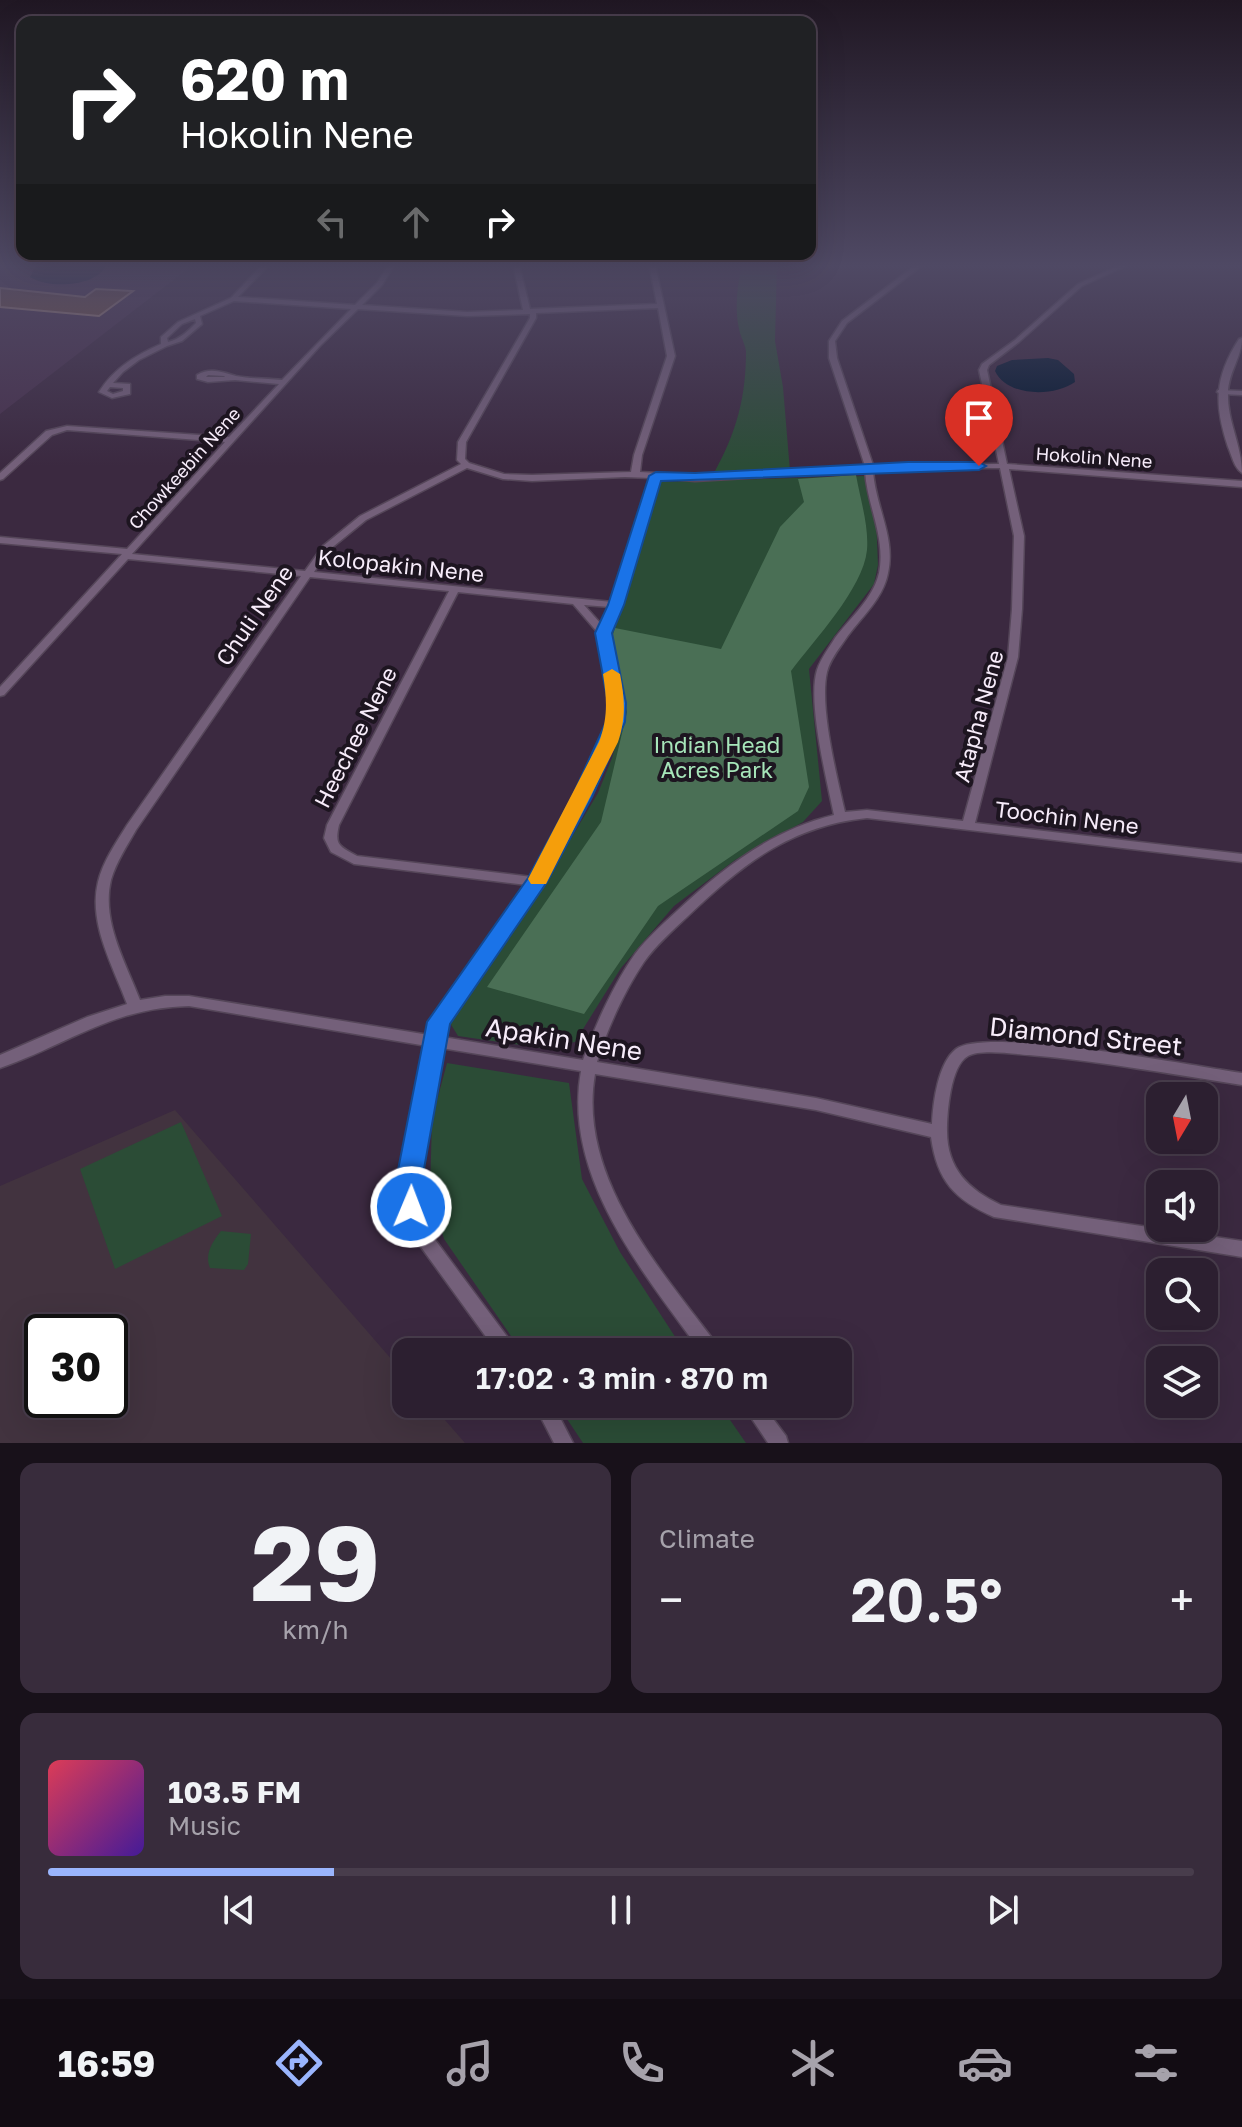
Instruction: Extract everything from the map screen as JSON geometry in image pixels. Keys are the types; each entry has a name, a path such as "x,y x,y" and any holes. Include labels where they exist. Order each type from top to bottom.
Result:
{"main road":[{"path":"1242,341 1227,366 1221,392 1223,415 1238,449 1242,470"}],"street":[{"path":"165,344 163,338 170,331"},
{"path":"107,385 119,371 191,331"},
{"name":"Chowkeebin Nene","path":"0,693 332,331"},
{"path":"466,465 461,460 462,442 525,331"},
{"path":"635,475 638,455 671,356 667,331"},
{"path":"702,1338 630,1238 599,1174 587,1110 589,1067 620,991 648,947 721,876 763,848 840,815 820,679 826,661 880,583 884,571 881,516 833,358 832,341 838,331"},
{"name":"Atapha Nene","path":"968,825 1016,641 1019,536 990,394 983,377 986,364 1028,331"},
{"path":"235,378 284,382"},
{"path":"1221,392 1242,393"},
{"path":"0,477 39,441 56,430 79,428 232,440"},
{"name":"Hokolin Nene","path":"466,465 516,478 635,475 695,478 1006,466 1242,484"},
{"name":"Chuli Nene","path":"135,1005 108,930 103,905 108,871 131,828 326,548 348,528 466,465"},
{"path":"604,633 616,605 656,476"},
{"name":"Kolopakin Nene","path":"0,540 306,575 616,605"},
{"name":"Heechee Nene","path":"454,590 333,825 330,838 342,856 372,864 536,882"},
{"path":"498,1338 427,1242 411,1207 409,1180 439,1022 536,882 589,783 616,722 617,703 604,633 577,603"},
{"name":"Toochin Nene","path":"840,815 880,815 1242,858"},
{"name":"Apakin Nene","path":"0,1062 135,1005 189,1001 816,1104 939,1132"},
{"name":"Diamond Street","path":"939,1132 948,1073 962,1052 978,1047 1019,1047 1242,1079"},
{"path":"939,1132 945,1166 957,1188 973,1201 1000,1212 1242,1249"},
{"path":"551,1418 564,1443"},
{"path":"761,1418 779,1443"}],"shaded area":[{"path":"0,331 107,331 0,414"},
{"path":"175,1110 392,1360 392,1418 443,1418 465,1443 0,1443 0,1186"}],"green space":[{"path":"775,331 790,471 715,471 739,413 746,351 740,333"},
{"name":"Indian Head Acres Park","path":"856,475 867,531 864,565 847,597 791,671 809,787 798,811 658,906 584,1014 487,987 601,822 627,712 612,637 615,628 721,649 780,527 804,502 798,479"},
{"name":"Indian Head Acres Park","path":"865,476 876,515 878,565 874,584 809,669 822,801 803,822 735,860 674,906 621,968 575,1042 542,1048 458,1036 450,1023 472,984 548,877 598,793 612,758 622,723 622,706 609,637 659,482"},
{"path":"447,1063 569,1083 582,1179 620,1252 676,1338 512,1338 444,1239 430,1192 432,1119"},
{"path":"181,1122 222,1216 115,1269 80,1169"},
{"path":"221,1231 251,1234 248,1264 244,1270 210,1268 209,1253"},
{"path":"566,1418 729,1418 746,1443 583,1443"}],"water":[{"path":"1012,360 1058,360 1074,374 1075,382 1055,390 1032,392 1010,386 995,371 997,366"}],"slow traffic":[{"path":"538,879 609,742 616,722 617,703 612,674"}],"route":[{"path":"411,1207 409,1180 439,1022 536,882 582,797 616,722 617,703 604,633 616,605 656,476 695,478 908,466 979,466"}]}
